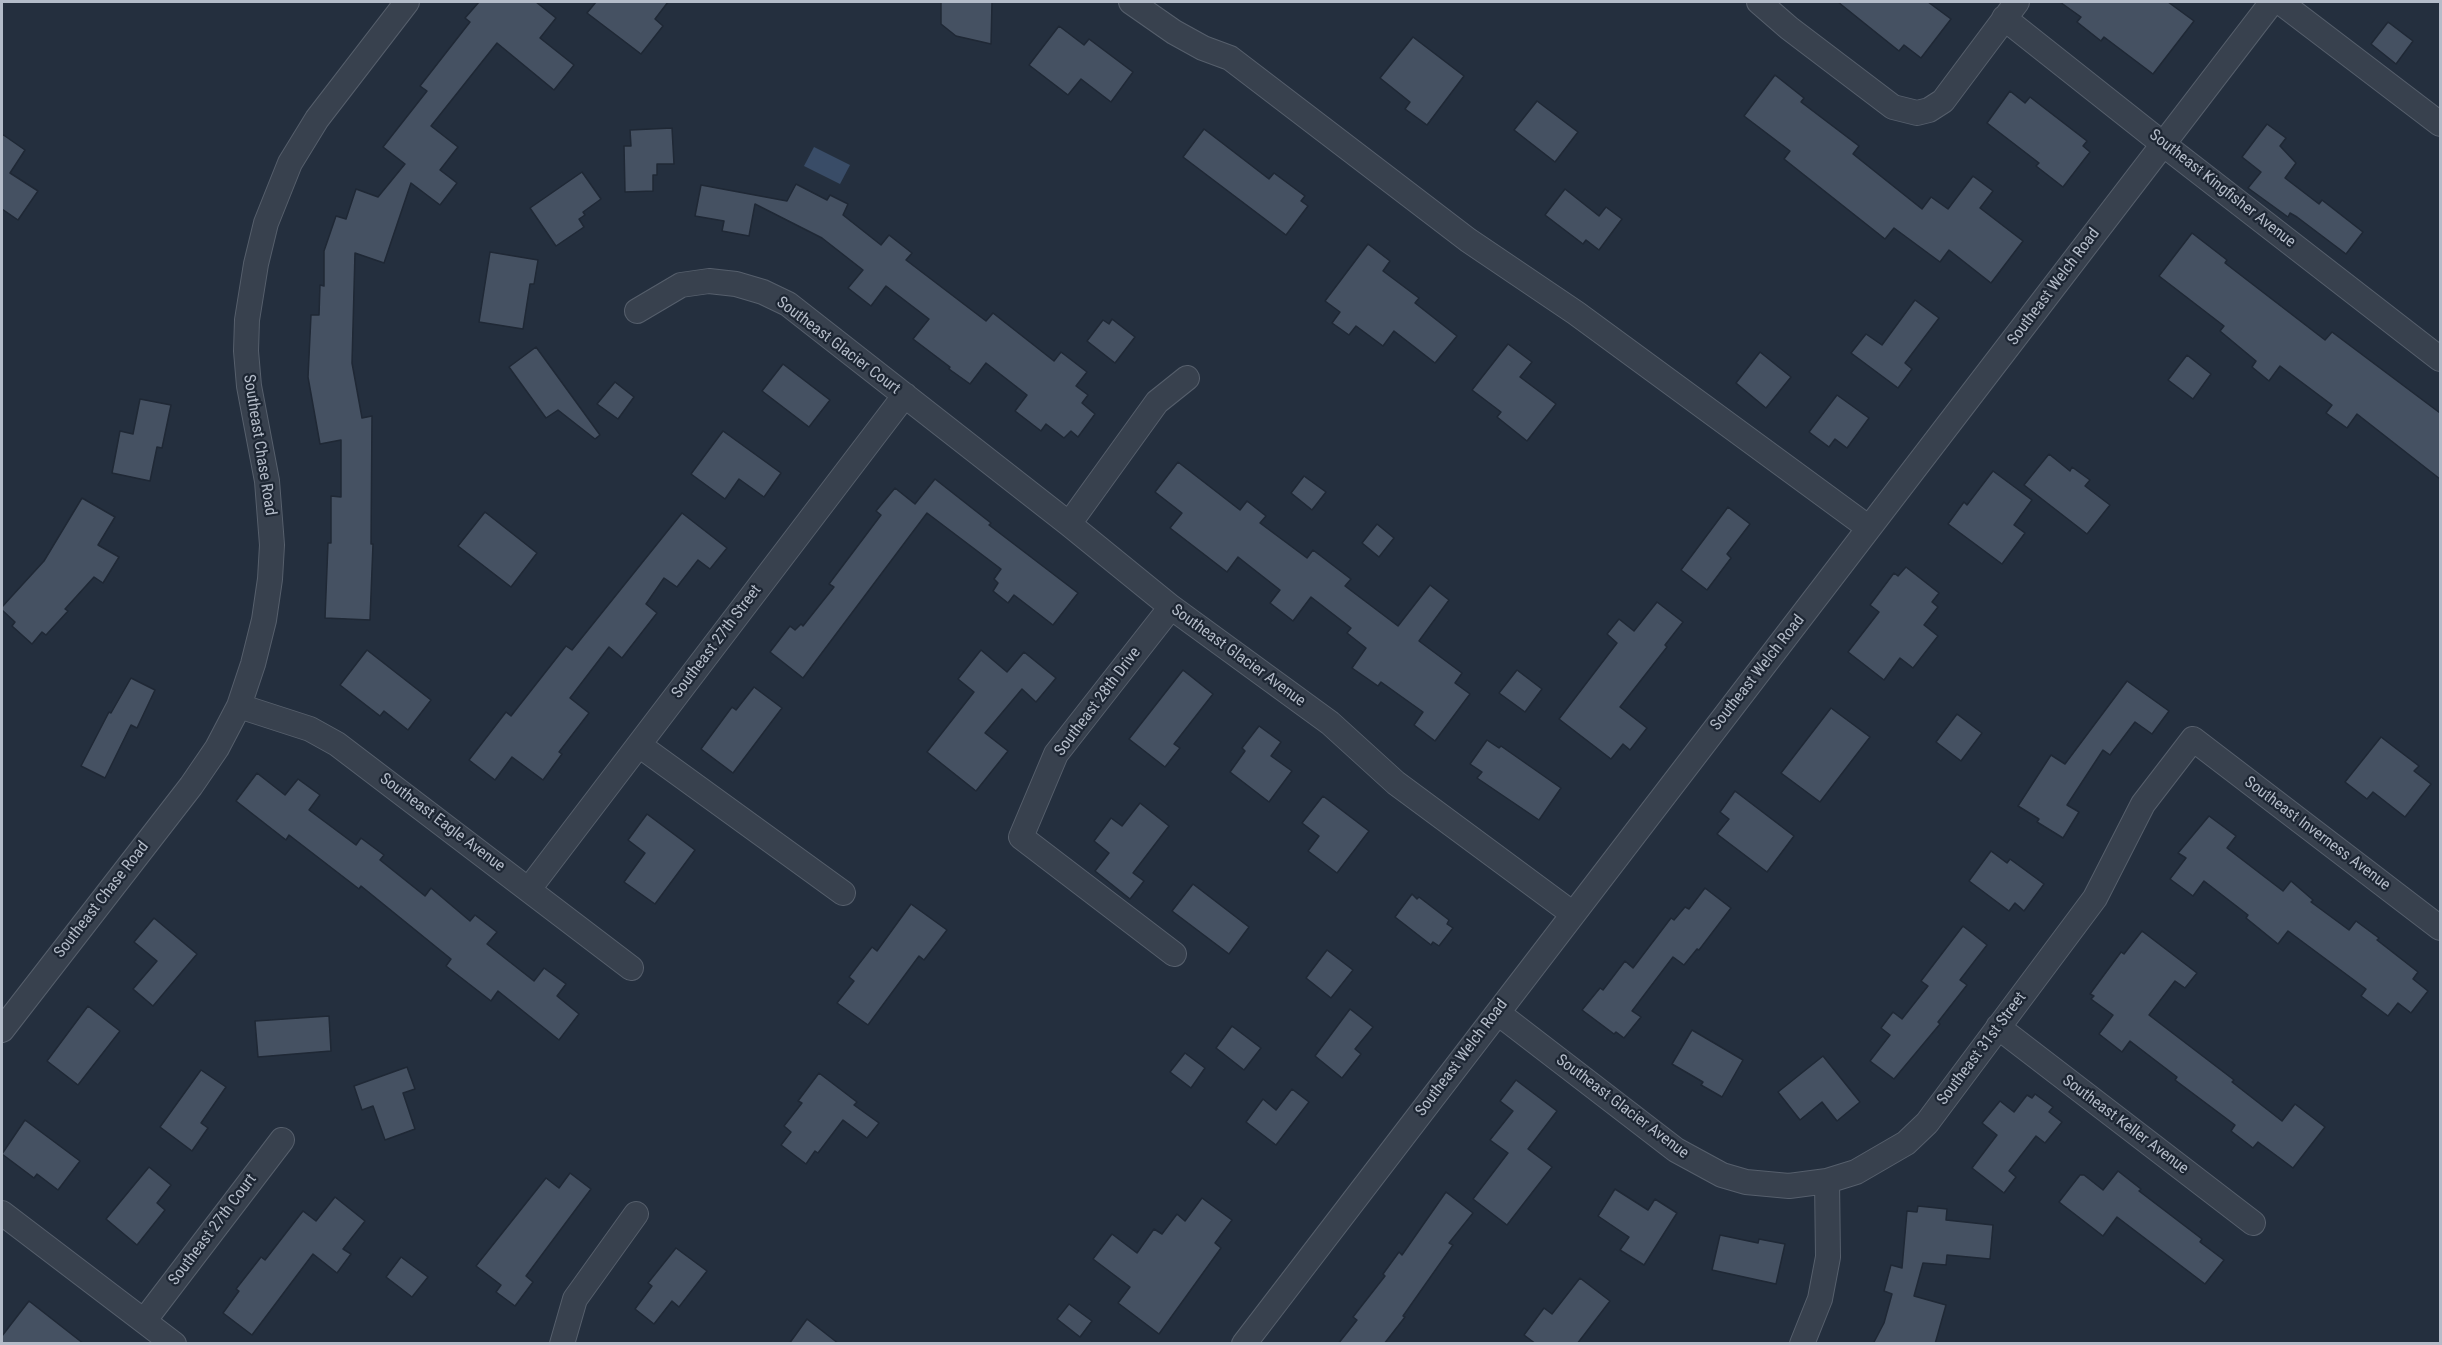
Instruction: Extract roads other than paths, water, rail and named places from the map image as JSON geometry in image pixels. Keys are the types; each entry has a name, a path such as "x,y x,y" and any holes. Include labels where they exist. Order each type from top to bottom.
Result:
{"street":[{"name":"Southeast Chase Road","path":"2,1030 191,786 217,748 239,705 253,664 264,620 272,545 267,481 249,386 246,351 247,320 256,264 266,223 290,163 317,119 407,2"},
{"path":"1131,2 1174,32 1203,48 1230,58 1468,240 1576,313 1869,528"},
{"path":"1759,2 1789,28 1893,106 1917,113 1929,110 1943,101 2010,10"},
{"name":"Southeast Welch Road","path":"1244,1344 2272,2"},
{"path":"2280,2 2440,124"},
{"name":"Southeast Kingfisher Avenue","path":"2010,10 2163,144 2440,359"},
{"name":"Southeast Glacier Court","path":"637,311 681,285 708,281 736,284 763,292 788,304 904,395"},
{"path":"1069,524 1157,402 1187,378"},
{"name":"Southeast Glacier Avenue","path":"904,395 1171,607 1330,723 1396,783 1573,914"},
{"name":"Southeast 27th Street","path":"529,889 904,395"},
{"name":"Southeast 28th Drive","path":"1171,607 1056,754 1022,837 1174,954"},
{"name":"Southeast Eagle Avenue","path":"239,705 310,729 338,744 632,968"},
{"name":"Southeast Inverness Avenue","path":"2193,739 2440,928"},
{"name":"Southeast 31st Street","path":"1827,1181 1856,1172 1906,1143 1927,1123 2095,898 2143,804 2193,739"},
{"path":"639,745 843,893"},
{"name":"Southeast Glacier Avenue","path":"1497,1012 1676,1150 1702,1166 1746,1182 1789,1186 1827,1181"},
{"name":"Southeast Keller Avenue","path":"1998,1028 2253,1222"},
{"name":"Southeast 27th Court","path":"144,1321 282,1140"},
{"path":"1802,1344 1820,1299 1827,1257 1827,1181"},
{"path":"2,1213 174,1344"},
{"path":"562,1344 575,1299 636,1214"}],"water":[{"path":"814,147 850,165 840,184 804,166"}]}
